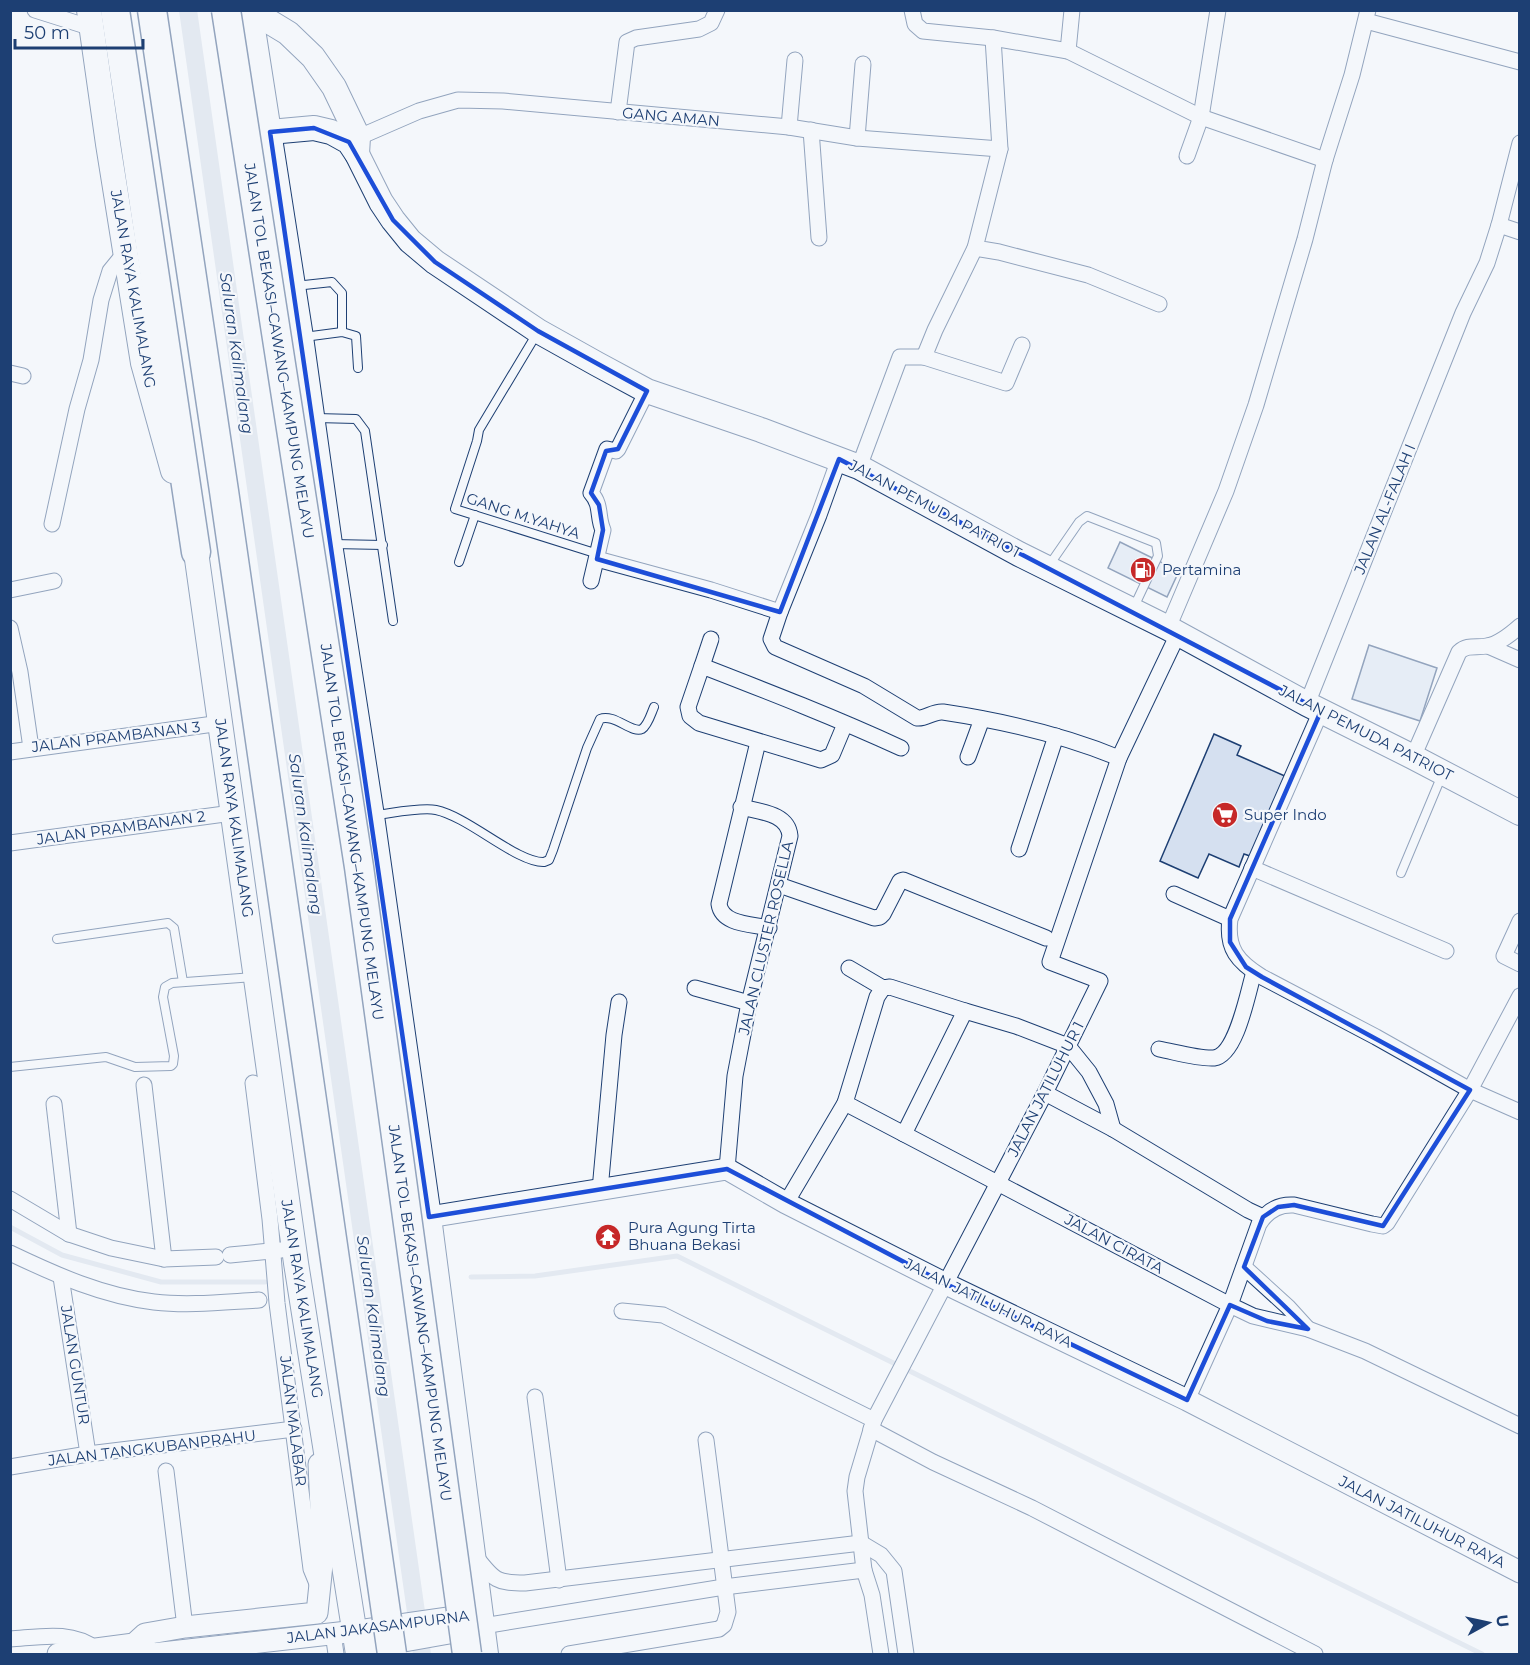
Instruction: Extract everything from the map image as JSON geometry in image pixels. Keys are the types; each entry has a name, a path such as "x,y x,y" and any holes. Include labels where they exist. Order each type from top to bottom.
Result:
{"highway":[{"path":"115,10 196,552"},
{"path":"152,10 393,1640"},
{"name":"JALAN TOL BEKASI–CAWANG–KAMPUNG MELAYU","path":"226,10 359,867 467,1654"}],"main road":[{"path":"250,10 294,286 330,544 372,816 429,1217 486,1654"},
{"name":"JALAN PEMUDA PATRIOT","path":"250,10 288,33 313,57 334,87 354,144 381,202 410,241 435,262 538,331 648,391 849,463 1047,568 1133,609 1314,708 1520,813"},
{"name":"JALAN RAYA KALIMALANG","path":"91,19 143,363 196,552 221,723 249,978 283,1250 316,1398 348,1645"},
{"path":"270,132 314,128 331,132 354,144"},
{"path":"348,1645 393,1640 451,1624 482,1619"}],"street":[{"path":"35,10 91,19"},
{"path":"618,112 627,42 636,38 699,28 711,22 717,10"},
{"path":"912,10 915,24 923,31 993,38 1068,51 1201,117 1325,160"},
{"path":"1068,51 1072,10"},
{"path":"1187,156 1201,117 1218,10"},
{"path":"1367,16 1520,62"},
{"name":"JALAN JATILUHUR 1","path":"880,1654 872,1594 864,1570 855,1491 872,1425 1045,1093 1100,981 1050,962 1119,758 1173,631 1256,405 1305,239 1325,160 1342,113 1367,16"},
{"path":"924,357 975,248 1000,149 993,38"},
{"path":"789,127 795,60"},
{"path":"857,138 863,64"},
{"name":"GANG AMAN","path":"354,144 419,111 458,100 503,101 789,127 857,138 1000,149"},
{"path":"812,130 819,238"},
{"name":"JALAN AL-FALAH I","path":"1230,919 1314,708 1463,314 1487,263 1520,143"},
{"path":"1499,225 1520,232"},
{"path":"975,248 1088,275 1159,304"},
{"path":"52,524 77,410 91,360 101,300 110,271 119,260 127,256"},
{"path":"1022,345 1006,383 924,357 900,357 849,463 819,515 771,639 775,647 864,686 917,718 924,718 939,711 982,719 1056,736 1119,758"},
{"path":"591,581 603,530 599,505 591,494 607,449 616,451 618,449 648,391"},
{"path":"598,556 780,612"},
{"path":"10,590 54,581"},
{"path":"1488,646 1510,635 1520,626"},
{"path":"10,628 15,673 31,748"},
{"path":"711,639 688,707 690,717 699,723 813,759 825,760 832,755 845,724"},
{"path":"1413,757 1459,652 1470,646 1488,646 1520,660"},
{"path":"702,666 901,748"},
{"path":"968,757 982,719"},
{"name":"JALAN PRAMBANAN 3","path":"10,752 221,723"},
{"path":"1019,849 1056,736"},
{"path":"758,742 719,904 720,909 731,920 769,928"},
{"name":"JALAN CLUSTER ROSELLA","path":"727,1169 732,1101 749,1003 790,836 788,826 776,816 741,807"},
{"name":"JALAN PRAMBANAN 2","path":"10,843 232,813"},
{"path":"1252,868 1446,951"},
{"path":"779,885 874,918 883,914 900,881 903,880 1046,938"},
{"path":"1174,894 1230,919 1228,932 1230,942 1246,967 1470,1090 1520,1112"},
{"path":"1520,921 1504,956 1520,964"},
{"path":"849,968 883,988 890,987 1016,1026 1068,1046 1089,1072 1106,1104 1113,1129"},
{"path":"1159,1049 1213,1058 1224,1054 1234,1040 1254,972"},
{"path":"695,988 749,1003"},
{"path":"786,1203 845,1103 877,997 883,988"},
{"path":"1187,1400 1230,1305 1258,1224 1263,1217 1278,1207 1294,1205 1383,1226 1392,1217 1470,1090 1520,996"},
{"path":"600,1190 619,1002"},
{"path":"904,1134 965,1011"},
{"name":"JALAN MALABAR","path":"253,1083 283,1250 277,1303 297,1445 311,1569 320,1589"},
{"path":"144,1085 164,1259"},
{"path":"1045,1093 1113,1129 1263,1217"},
{"name":"JALAN CIRATA","path":"845,1103 1230,1305 1267,1321 1308,1329 1365,1351 1520,1426"},
{"path":"54,1104 69,1234"},
{"path":"429,1217 727,1169"},
{"name":"JALAN JATILUHUR RAYA","path":"727,1169 786,1203 944,1283 1187,1400 1520,1572"},
{"path":"10,1199 69,1234 111,1248 164,1259 283,1250"},
{"path":"10,1252 61,1277 124,1296 153,1302 194,1304 260,1300"},
{"path":"1244,1267 1288,1307 1308,1329"},
{"name":"JALAN GUNTUR","path":"61,1277 88,1454"},
{"path":"622,1311 663,1315 872,1425 933,1462 1032,1508 1289,1648 1316,1654"},
{"path":"535,1397 560,1580"},
{"name":"JALAN JAKASAMPURNA","path":"58,1654 95,1652 134,1644 145,1634 317,1613 323,1555 316,1398"},
{"name":"JALAN TANGKUBANPRAHU","path":"10,1467 88,1454 294,1429"},
{"path":"569,1654 719,1629 724,1625 728,1612 706,1440"},
{"path":"297,1445 318,1443"},
{"path":"166,1471 185,1628"},
{"path":"472,1553 491,1577 503,1582 525,1583 861,1543 881,1555 894,1571 906,1654"},
{"path":"482,1619 864,1570"},
{"path":"10,1639 69,1636 86,1641 95,1652"},
{"name":"JALAN JAKASAMPURNA","path":"134,1644 153,1654 348,1645"}],"lane":[{"path":"294,286 332,282 342,293 342,332"},
{"name":"GANG M.YAHYA","path":"538,331 479,430 455,509 598,556"},
{"path":"301,337 342,332 356,336 358,368"},
{"path":"313,417 356,419 362,424 383,545 393,621"},
{"path":"459,562 475,515"},
{"path":"1047,568 1079,522 1087,516 1156,543 1158,556 1133,609"},
{"path":"330,544 383,545"},
{"path":"372,816 433,809 450,814 529,859 544,862 549,860 553,850 587,747 600,719 609,718 637,730 642,729 654,708"},
{"path":"1401,873 1443,773"},
{"path":"57,939 168,923 174,928 183,982"},
{"path":"10,1067 106,1057 135,1067 171,1065 174,1056 163,991 168,985 249,978"}],"highlighted area":[{"path":"314,128 349,142 393,220 435,262 538,331 647,391 618,449 606,451 591,493 599,505 603,530 597,559 780,612 839,459 1321,711 1230,919 1230,942 1246,967 1262,977 1470,1090 1383,1226 1294,1205 1278,1207 1263,1217 1244,1267 1308,1329 1267,1321 1230,1305 1187,1400 944,1283 727,1169 429,1217 270,132"}],"building":[{"name":"Pertamina","path":"1120,542 1179,571 1167,597 1108,568"},
{"path":"1369,645 1437,668 1420,721 1352,699"},
{"name":"Super Indo","path":"1214,734 1241,746 1237,755 1287,777 1253,857 1244,854 1239,867 1209,854 1198,878 1160,861"}],"waterway":[{"name":"Saluran Kalimalang","path":"188,10 422,1654"},
{"path":"10,1227 62,1255 161,1282 265,1282"},
{"path":"471,1277 535,1276 677,1256 1482,1654"}],"place":[{"name":"Pertamina","path":"1143,570"},
{"name":"Super Indo","path":"1225,815"},
{"name":"Pura Agung Tirta Bhuana Bekasi","path":"608,1237"}]}
